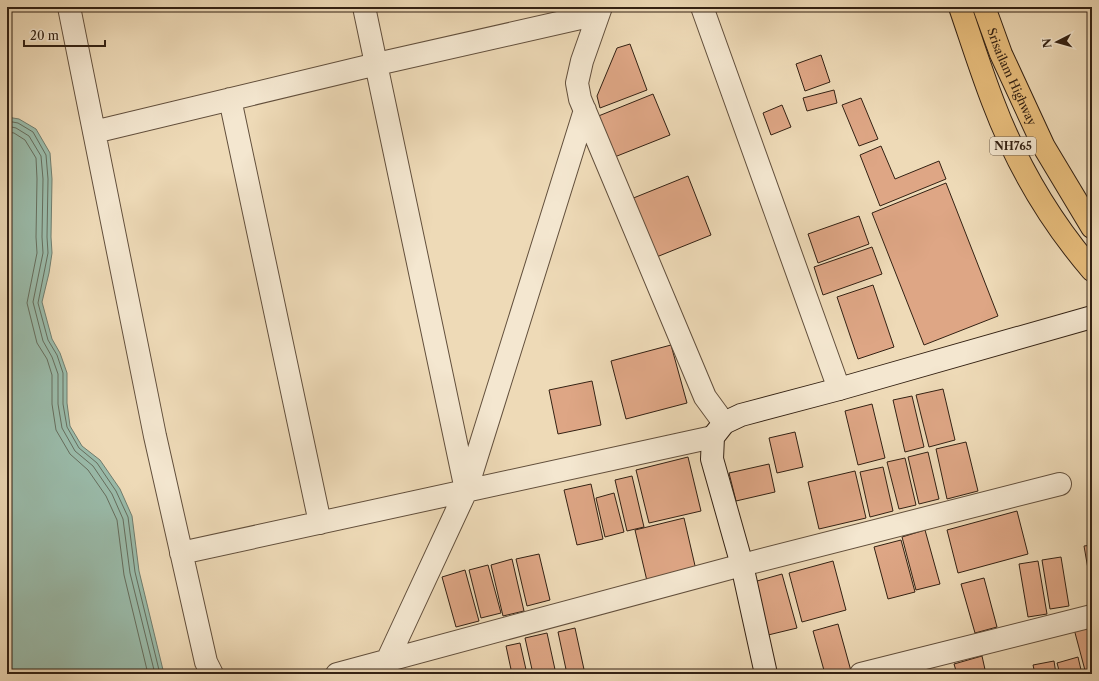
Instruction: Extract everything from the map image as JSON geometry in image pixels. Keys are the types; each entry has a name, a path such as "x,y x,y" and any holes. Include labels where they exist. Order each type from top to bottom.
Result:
{"highway":[{"name":"Srisailam Highway","path":"960,7 993,104 1029,181 1073,248 1092,270"},
{"name":"Srisailam Highway","path":"984,7 1000,54 1044,147 1092,227"}],"street":[{"path":"69,7 155,436 206,662 212,674"},
{"path":"364,7 466,491"},
{"path":"702,7 839,389"},
{"path":"94,132 599,10"},
{"path":"599,10 582,61 577,83 580,99 719,430 712,458 742,566 766,674"},
{"path":"230,99 320,523"},
{"path":"387,661 466,491 585,110"},
{"path":"181,553 466,491 719,430 741,415 839,389 1092,317"},
{"path":"338,674 742,566 1060,484"},
{"path":"861,674 1092,616"}],"water":[{"path":"7,117 19,119 36,129 50,153 52,179 52,253 42,302 52,339 60,353 67,373 67,403 70,426 82,446 100,460 120,489 132,516 139,571 164,674 7,674"}],"building":[{"path":"630,44 647,90 600,108 597,96 617,48"},
{"path":"821,55 830,82 805,91 796,64"},
{"path":"834,90 837,103 807,111 803,98"},
{"path":"653,94 670,135 612,158 596,117"},
{"path":"861,98 878,139 859,146 842,105"},
{"path":"782,105 791,127 771,135 763,113"},
{"path":"881,146 895,179 939,161 946,179 880,206 860,155"},
{"path":"688,176 711,235 654,258 631,199"},
{"path":"946,183 998,316 924,345 872,213"},
{"path":"859,216 869,244 818,263 808,234"},
{"path":"872,247 882,274 823,295 814,267"},
{"path":"873,285 894,347 858,359 837,297"},
{"path":"671,345 687,403 626,419 611,361"},
{"path":"592,381 601,425 558,434 549,390"},
{"path":"943,389 955,440 929,447 916,395"},
{"path":"912,396 924,447 905,452 893,400"},
{"path":"872,404 885,458 858,465 845,411"},
{"path":"795,432 803,467 777,473 769,438"},
{"path":"966,442 978,491 947,499 936,449"},
{"path":"928,452 939,499 919,504 908,457"},
{"path":"688,457 701,511 649,523 636,470"},
{"path":"905,458 916,505 899,509 887,462"},
{"path":"769,464 775,492 736,501 729,473"},
{"path":"883,467 893,511 870,517 860,472"},
{"path":"855,471 866,518 819,529 808,482"},
{"path":"632,476 644,527 627,531 615,480"},
{"path":"591,484 603,539 577,545 564,490"},
{"path":"614,493 624,532 605,537 596,498"},
{"path":"1017,511 1028,554 958,573 947,530"},
{"path":"684,518 696,570 647,581 635,530"},
{"path":"925,530 940,584 916,590 902,537"},
{"path":"901,540 915,592 888,599 874,547"},
{"path":"1092,545 1092,592 1084,546"},
{"path":"539,554 550,600 527,606 516,559"},
{"path":"1061,557 1069,606 1050,609 1042,560"},
{"path":"512,559 524,611 503,616 491,565"},
{"path":"833,561 846,610 802,622 789,573"},
{"path":"1038,561 1047,614 1028,617 1019,564"},
{"path":"488,565 501,613 481,618 469,570"},
{"path":"465,570 479,621 456,627 442,577"},
{"path":"782,574 797,628 764,636 750,583"},
{"path":"984,578 997,627 975,633 961,584"},
{"path":"838,624 851,671 842,674 825,674 813,631"},
{"path":"1092,625 1092,674 1086,674 1074,629"},
{"path":"575,628 585,674 567,674 558,632"},
{"path":"547,633 556,674 533,674 525,638"},
{"path":"520,643 527,674 512,674 506,646"},
{"path":"982,656 986,674 957,674 954,664"},
{"path":"1078,657 1082,674 1060,674 1057,663"},
{"path":"1054,661 1056,674 1035,674 1033,665"}]}
